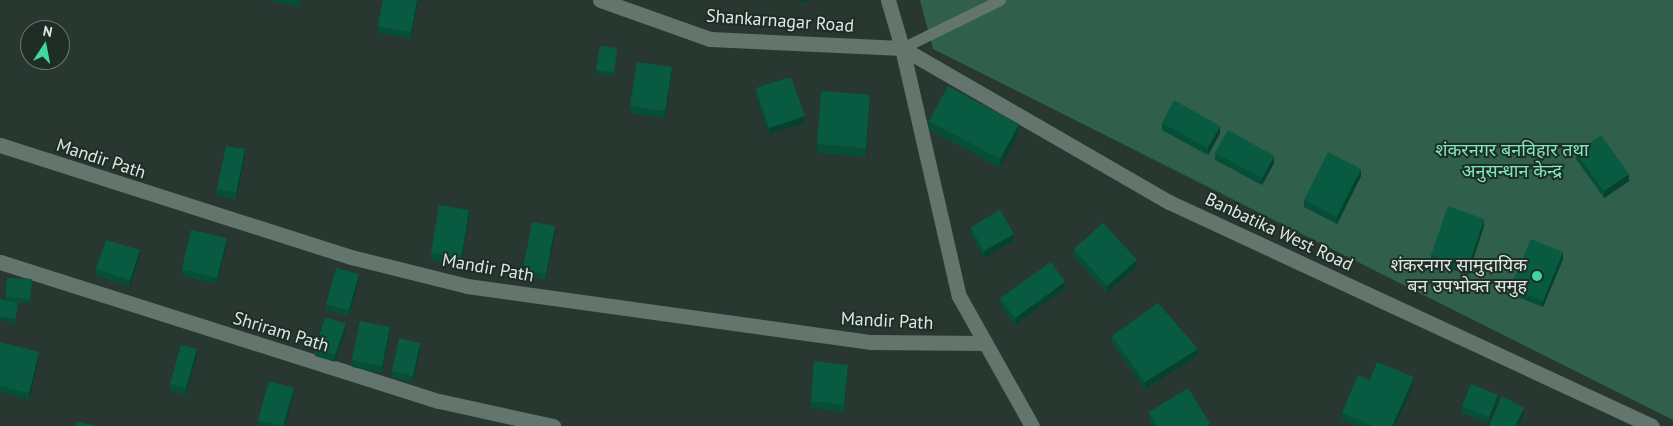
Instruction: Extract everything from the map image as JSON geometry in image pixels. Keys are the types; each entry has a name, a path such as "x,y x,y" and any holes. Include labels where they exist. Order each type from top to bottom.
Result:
{"street":[{"name":"Shankarnagar Road","path":"600,0 710,39 902,48"},
{"path":"888,0 902,48 959,296 1032,426"},
{"name":"Banbatika West Road","path":"902,48 1169,202 1652,426"},
{"name":"Mandir Path","path":"0,145 351,257 467,286 871,342 985,343"},
{"name":"Shriram Path","path":"0,262 439,401 553,426"}],"lane":[{"path":"902,48 1000,0"}],"green space":[{"name":"शंकरनगर बनविहार तथा अनुसन्धान केन्द्र","path":"920,0 1673,0 1673,420 933,49"}],"building":[{"path":"383,0 417,0 411,32 378,26"},
{"path":"600,46 617,48 614,72 596,70"},
{"path":"637,62 672,67 665,111 630,106"},
{"path":"791,77 805,116 769,128 756,88"},
{"path":"948,86 1019,124 1000,159 929,121"},
{"path":"821,91 870,95 866,148 817,144"},
{"path":"1174,100 1220,126 1208,148 1162,123"},
{"path":"1228,130 1274,156 1262,178 1215,153"},
{"path":"1601,135 1629,174 1604,191 1576,153"},
{"path":"226,146 245,149 236,193 217,189"},
{"path":"1328,152 1361,169 1337,217 1304,200"},
{"path":"439,205 469,210 461,258 431,253"},
{"path":"1448,206 1484,219 1468,268 1431,255"},
{"path":"1000,210 1014,234 984,251 971,227"},
{"path":"532,222 555,226 546,274 523,269"},
{"path":"1103,223 1137,260 1107,286 1074,249"},
{"path":"191,230 227,238 217,278 182,269"},
{"name":"शंकरनगर सामुदायिक बन उपभोक्त समुह","path":"1531,239 1563,252 1543,301 1510,287"},
{"path":"106,240 140,250 130,280 96,269"},
{"path":"1051,262 1065,282 1015,318 1000,298"},
{"path":"336,268 359,274 349,310 326,304"},
{"path":"7,278 32,279 30,299 6,297"},
{"path":"0,299 18,303 15,319 0,316"},
{"path":"1158,303 1198,349 1145,382 1112,336"},
{"path":"325,317 346,324 335,355 315,349"},
{"path":"360,321 390,327 382,366 352,360"},
{"path":"399,338 420,343 413,376 392,371"},
{"path":"0,342 39,352 29,393 0,386"},
{"path":"181,345 197,349 186,388 170,384"},
{"path":"814,361 848,365 844,405 811,401"},
{"path":"1377,362 1414,377 1392,426 1373,426 1342,413 1358,375 1370,380"},
{"path":"269,381 294,388 283,426 258,420"},
{"path":"1471,384 1498,395 1489,417 1462,406"},
{"path":"1188,388 1210,424 1206,426 1157,426 1149,412"},
{"path":"1502,396 1524,408 1515,426 1489,426"},
{"path":"77,422 97,426 76,426"}],"place":[{"name":"शंकरनगर सामुदायिक बन उपभोक्त समुह","path":"1537,276"}]}
